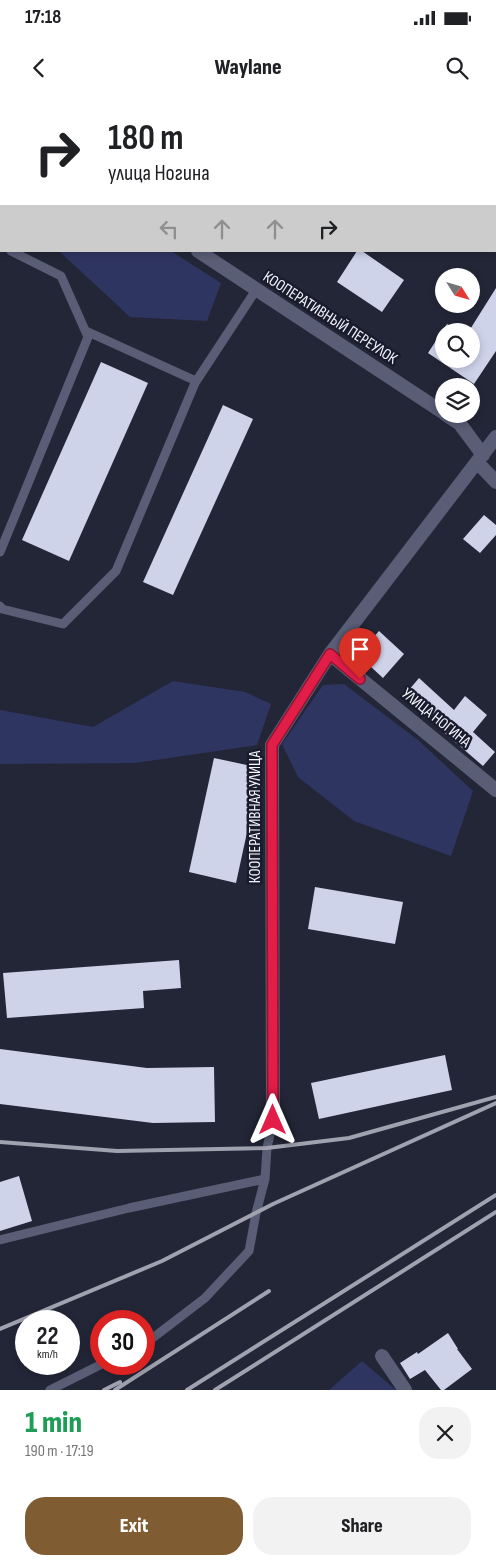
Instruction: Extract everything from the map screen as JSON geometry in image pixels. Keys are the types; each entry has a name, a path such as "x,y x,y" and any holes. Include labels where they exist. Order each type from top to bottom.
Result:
{"street":[{"name":"КООПЕРАТИВНЫЙ ПЕРЕУЛОК","path":"199,252 435,408"},
{"name":"КООПЕРАТИВНЫЙ ПЕРЕУЛОК","path":"458,423 496,482"},
{"name":"КООПЕРАТИВНАЯ УЛИЦА","path":"273,1120 272,745 330,654 496,437"},
{"name":"УЛИЦА НОГИНА","path":"330,654 496,790"},
{"path":"382,1356 405,1390"}],"lane":[{"path":"0,552 88,337 61,276 13,252"},
{"path":"0,606 2,609 63,624 116,572 196,381 256,290"},
{"path":"86,331 196,381"},
{"path":"155,1336 205,1298 249,1251 265,1178 267,1148 273,1120"},
{"path":"0,1240 129,1208 265,1178"},
{"path":"50,1390 90,1370"}],"shaded area":[{"path":"60,252 173,252 221,283 207,321 130,317"},
{"path":"173,681 245,692 271,704 257,745 135,763 0,764 0,710 93,727"},
{"path":"344,684 418,740 473,791 451,856 354,821 298,777 282,744 323,685"},
{"path":"362,1361 396,1390 329,1390"}],"building":[{"path":"356,252 363,252 404,280 382,312 337,282"},
{"path":"496,288 496,351 478,378 465,378 450,368 480,368 480,323 474,323"},
{"path":"435,342 435,358 428,353"},
{"path":"101,362 148,383 69,561 22,540"},
{"path":"223,405 253,419 173,595 143,582"},
{"path":"484,515 496,525 496,535 480,553 463,539"},
{"path":"379,631 404,654 383,678 358,655"},
{"path":"419,678 454,710 465,696 487,715 473,732 495,752 483,766 403,697"},
{"path":"214,758 261,768 236,883 189,872"},
{"path":"315,887 403,902 395,944 308,929"},
{"path":"179,960 181,988 143,991 144,1008 7,1018 3,973"},
{"path":"0,1049 147,1068 214,1067 215,1122 153,1123 0,1104"},
{"path":"445,1055 452,1090 319,1119 311,1083"},
{"path":"19,1176 32,1221 0,1231 0,1182"},
{"path":"448,1333 472,1369 444,1390 441,1390 425,1370 410,1379 400,1363 417,1352 418,1354"}],"railway":[{"path":"0,1142 117,1151 267,1148 349,1138 496,1097"},
{"path":"0,1329 162,1261 273,1204 496,1103"},
{"path":"187,1390 496,1195"},
{"path":"215,1390 496,1212"},
{"path":"115,1390 269,1291"},
{"path":"104,1390 120,1382"}],"route":[{"path":"273,1120 272,745 330,654 360,679"}]}
